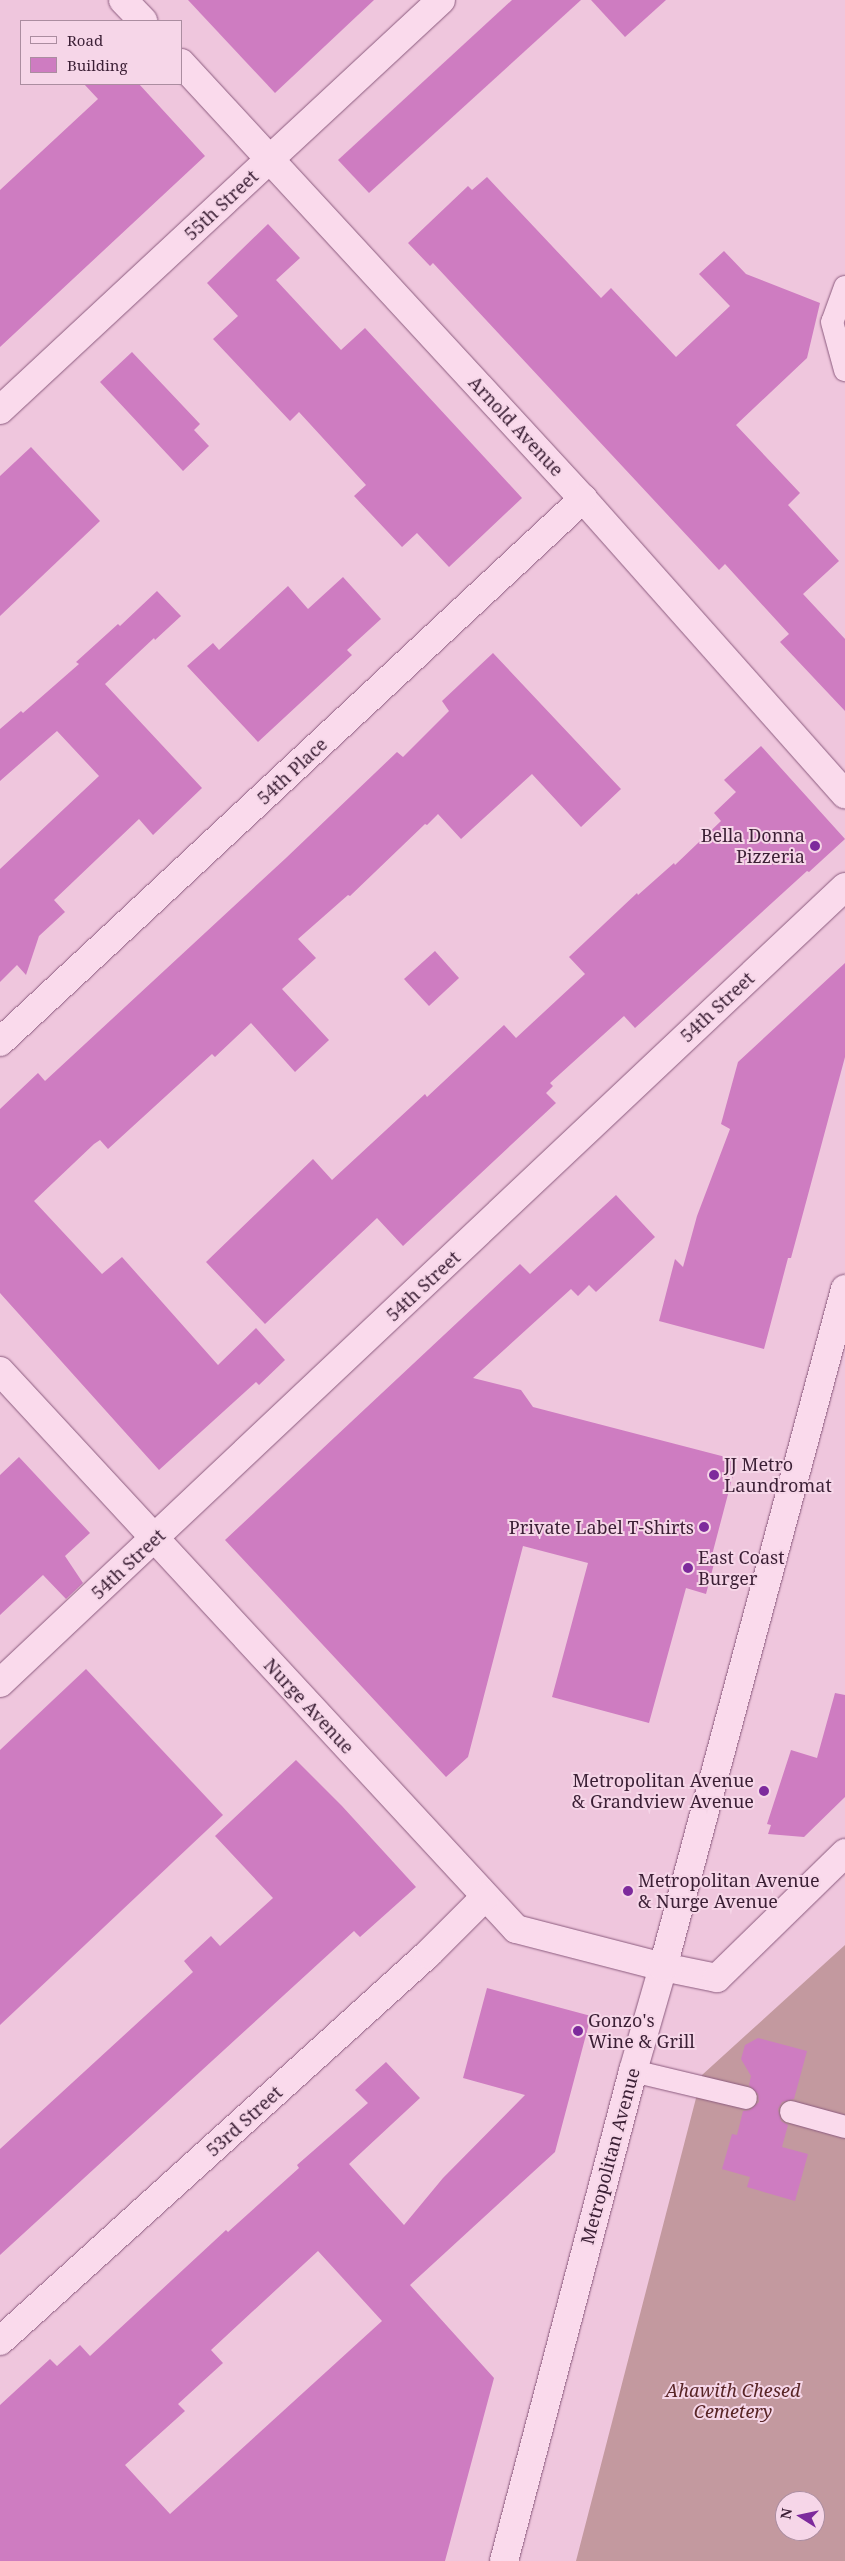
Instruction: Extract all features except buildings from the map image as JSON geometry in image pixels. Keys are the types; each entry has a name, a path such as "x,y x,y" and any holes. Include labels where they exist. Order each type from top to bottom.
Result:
{"street":[{"path":"123,0 142,20"},
{"name":"55th Street","path":"0,410 441,0"},
{"name":"Arnold Avenue","path":"182,63 583,499 845,794"},
{"name":"54th Place","path":"0,1042 583,499"},
{"name":"54th Street","path":"0,1683 845,887"},
{"name":"Metropolitan Avenue","path":"504,2561 633,2071 663,1967 845,1288"},
{"name":"Nurge Avenue","path":"0,1371 516,1929 663,1967 717,1978 845,1853"},
{"name":"53rd Street","path":"0,2341 428,1954 485,1896"}],"lane":[{"path":"845,287 832,322 845,370"},
{"path":"633,2071 746,2098"},
{"path":"791,2112 845,2127"}],"green space":[{"name":"Ahawith Chesed Cemetery","path":"845,1945 845,2561 576,2561 702,2075"}],"place":[{"name":"Bella Donna Pizzeria","path":"815,846"},
{"name":"JJ Metro Laundromat","path":"714,1475"},
{"name":"Private Label T-Shirts","path":"704,1527"},
{"name":"East Coast Burger","path":"688,1568"},
{"name":"Metropolitan Avenue & Grandview Avenue","path":"764,1791"},
{"name":"Metropolitan Avenue & Nurge Avenue","path":"628,1891"},
{"name":"Gonzo's Wine & Grill","path":"578,2031"}]}
